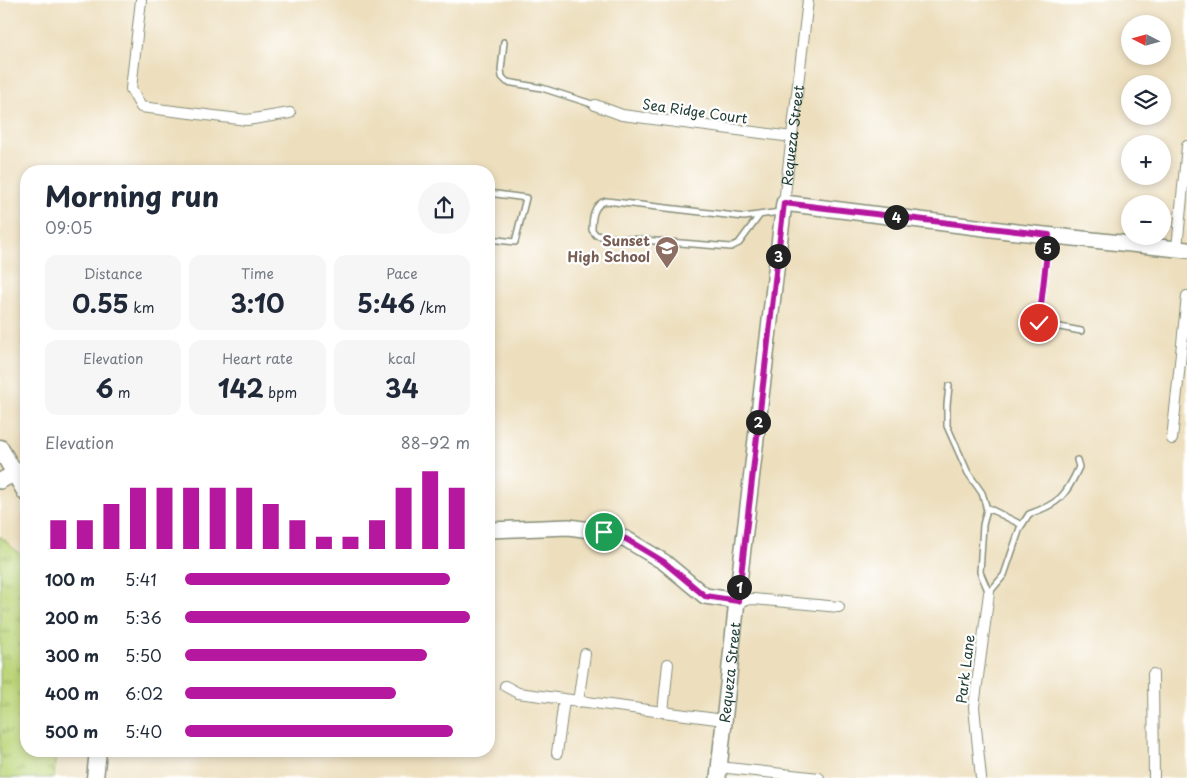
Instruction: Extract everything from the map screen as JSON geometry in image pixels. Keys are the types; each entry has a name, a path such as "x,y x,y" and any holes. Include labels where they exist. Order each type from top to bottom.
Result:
{"main road":[{"path":"0,448 20,470"},
{"path":"95,778 97,757"}],"street":[{"path":"141,0 131,90 141,107 247,120 290,113"},
{"name":"Requeza Street","path":"719,772 808,0"},
{"name":"Sea Ridge Court","path":"595,105 622,115 792,138"},
{"path":"784,207 1182,249 1187,146"},
{"path":"1172,439 1187,296"},
{"path":"0,481 20,471"},
{"path":"0,492 20,472"},
{"path":"495,530 569,527 604,532 626,539 656,558 705,596 738,601 753,599 839,607"},
{"name":"Park Lane","path":"981,778 974,707 988,593"},
{"path":"578,702 585,654"},
{"path":"662,712 668,664"},
{"path":"1153,674 1154,778"},
{"path":"505,686 518,694 724,720"},
{"path":"557,752 564,700"},
{"path":"719,772 819,778"}],"lane":[{"path":"504,42 501,70 502,78 507,82 542,88 595,105"},
{"path":"495,194 526,198 515,242 495,240"},
{"path":"760,216 739,243 731,248 605,237 596,235 592,230 592,218 596,208 601,202 606,201 744,217 760,216 784,207"},
{"path":"1049,235 1039,323 1081,331"},
{"path":"949,386 947,405 948,426 968,473 982,493 986,507 980,572 988,593 1004,575 1022,525 1029,514 1061,499 1073,482 1080,467 1077,460"},
{"path":"986,507 1022,525"}],"green space":[{"path":"0,536 20,554 20,757 56,757 54,778 0,778"}],"place":[{"name":"Sunset High School","path":"667,269"}],"route":[{"path":"604,532 626,539 664,562 705,596 738,601 784,203 1049,235 1039,323"}]}
